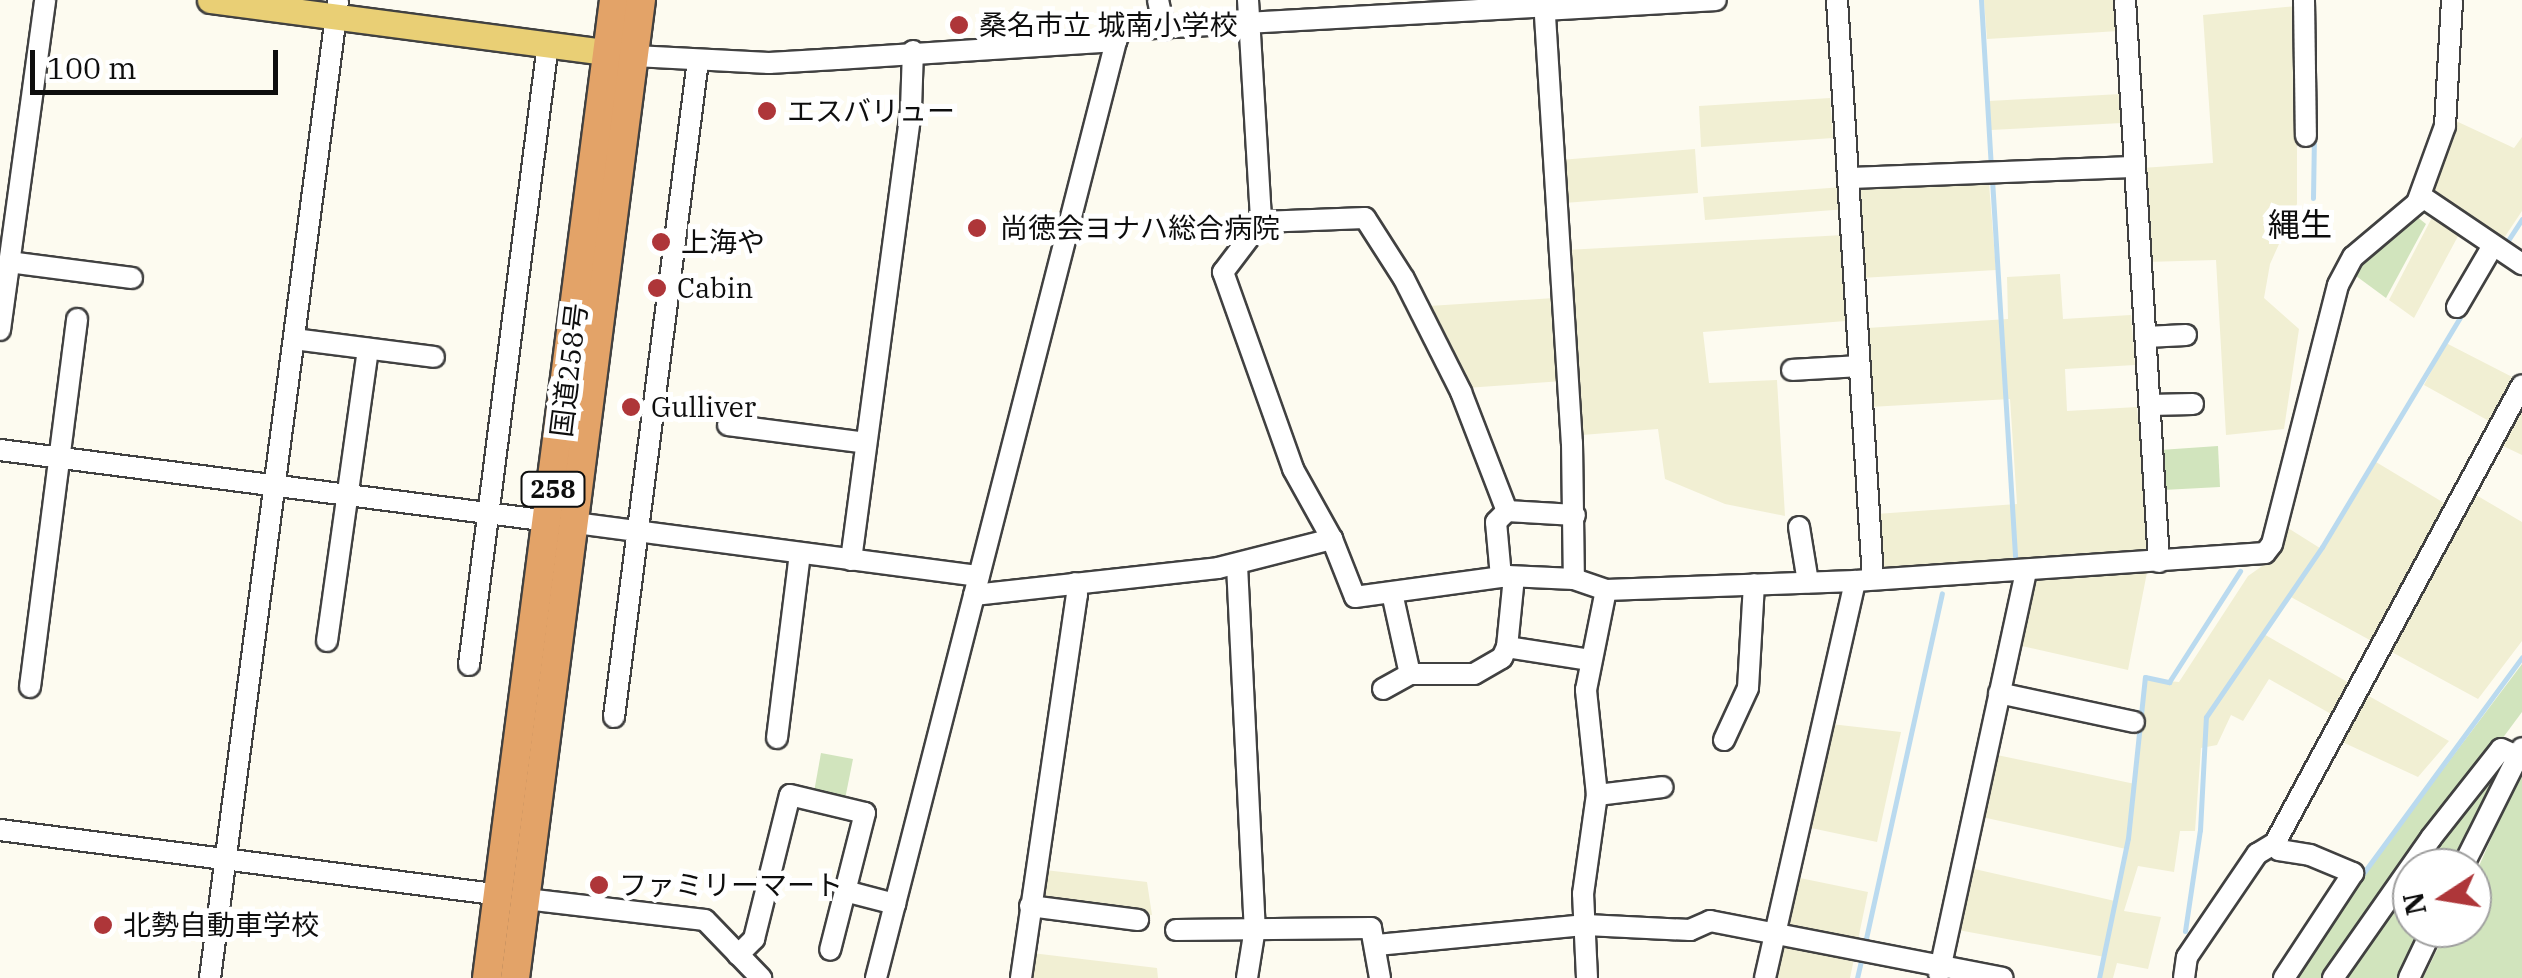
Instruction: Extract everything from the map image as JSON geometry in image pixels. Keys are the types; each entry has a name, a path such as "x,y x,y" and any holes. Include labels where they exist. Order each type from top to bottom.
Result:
{"highway":[{"name":"国道258号","path":"562,522 614,0"},
{"name":"国道258号","path":"515,978 514,897 562,522 641,0"},
{"name":"国道258号","path":"487,978 514,897"}],"main road":[{"path":"210,0 337,8 635,56"}],"street":[{"path":"0,330 44,0"},
{"path":"1158,0 1164,28"},
{"path":"1248,0 1261,222 1223,272 1293,469 1332,539 1355,596 1508,577 1574,579 1606,590 1864,580 2246,558 2265,553 2272,544 2338,285 2354,258 2420,196 2449,100 2448,22 2452,0"},
{"path":"876,978 1121,30 1545,5 1716,0"},
{"path":"1765,978 1773,932 1864,580 1859,366 1837,0"},
{"path":"2125,0 2159,562"},
{"path":"2304,0 2306,136"},
{"path":"1545,5 1575,515 1574,579"},
{"path":"210,978 337,8"},
{"path":"635,56 769,63 1116,41"},
{"path":"469,665 548,44"},
{"path":"852,560 911,110 913,52"},
{"path":"614,717 698,60"},
{"path":"1848,178 2134,167"},
{"path":"2420,196 2522,264"},
{"path":"1261,222 1365,218 1404,280 1460,392 1507,511"},
{"path":"2457,307 2492,247"},
{"path":"9,262 132,278"},
{"path":"30,687 77,319"},
{"path":"2146,337 2186,335"},
{"path":"294,339 434,357"},
{"path":"327,641 368,349"},
{"path":"1792,370 1859,366"},
{"path":"2184,978 2187,958 2257,854 2275,842 2522,385"},
{"path":"2150,405 2193,404"},
{"path":"728,425 866,443"},
{"path":"0,450 852,560 977,585 1075,583 1238,565 1332,539"},
{"path":"1383,689 1410,674 1474,674 1502,658 1506,647 1508,577 1496,522 1507,511 1575,515"},
{"path":"1798,526 1808,582"},
{"path":"777,738 800,553"},
{"path":"1238,565 1255,928 1247,978"},
{"path":"1939,971 2026,570"},
{"path":"1021,978 1077,594 1075,583"},
{"path":"1724,740 1748,688 1754,584"},
{"path":"1587,978 1586,866 1597,795 1586,714 1590,660 1606,590"},
{"path":"1392,593 1410,674"},
{"path":"1506,647 1590,660"},
{"path":"2000,693 2134,722"},
{"path":"2333,978 2431,838 2501,748 2520,752 2472,848"},
{"path":"1597,795 1663,787"},
{"path":"738,955 754,938 790,795 865,813 830,950"},
{"path":"0,830 705,920 761,978"},
{"path":"2275,842 2279,850 2310,856 2354,873 2284,978"},
{"path":"845,891 895,904"},
{"path":"1030,906 1138,920"},
{"path":"1377,945 1586,925 1690,930 1710,921 1939,971 2002,978"},
{"path":"1176,930 1371,928 1380,978"},
{"path":"2409,978 2423,948"}],"shaded area":[{"path":"1984,0 2117,0 2119,31 1987,39"},
{"path":"2297,6 2297,204 2270,264 2264,298 2299,329 2284,429 2226,435 2216,260 2146,262 2142,168 2213,163 2203,15"},
{"path":"2121,94 2122,123 1991,130 1989,101"},
{"path":"1830,98 1833,138 1701,147 1699,106"},
{"path":"2456,121 2514,148 2522,137 2522,211 2498,247 2464,225 2414,318 2389,300 2438,206 2429,198"},
{"path":"1695,149 1698,193 1564,203 1560,160"},
{"path":"1989,184 1996,270 1844,279 1846,321 1703,332 1709,383 1777,380 1785,516 1725,504 1665,479 1658,429 1582,435 1577,380 1466,388 1429,306 1569,297 1566,250 1863,234 1860,208 1705,220 1703,197 1857,186"},
{"path":"2060,274 2063,319 2131,315 2135,365 2065,369 2067,411 2137,407 2150,557 2128,670 2022,646 2036,567 1880,576 1876,514 2017,504 2010,399 1870,407 1867,328 2008,319 2007,277"},
{"path":"2446,343 2522,382 2522,455 2501,445 2507,431 2424,385"},
{"path":"2376,462 2464,515 2476,495 2522,522 2522,641 2478,699 2289,596 2262,633 2351,684 2360,706 2367,695 2449,741 2418,777 2338,740 2347,723 2269,679 2243,721 2231,715 2217,745 2201,748 2195,831 2180,831 2174,872 2138,866 2124,911 2161,917 2148,969 2117,963 2113,978 2101,978 2105,957 1958,930 1970,868 2115,901 2126,849 1982,817 1997,755 2135,784 2145,679 2179,682 2248,576 2278,555 2288,528 2323,550"},
{"path":"1831,724 1901,732 1877,842 1811,828"},
{"path":"1045,870 1147,882 1152,915 1040,900"},
{"path":"1795,877 1868,892 1850,978 1776,978"},
{"path":"1032,953 1157,968 1158,978 1029,978"}],"green space":[{"path":"2416,216 2426,224 2386,298 2352,273"},
{"path":"2218,446 2220,487 2163,490 2160,450"},
{"path":"2522,664 2522,712 2421,848 2392,848 2392,888 2325,978 2297,978 2362,877"},
{"path":"821,753 853,759 845,799 814,792"},
{"path":"2502,754 2512,758 2465,848 2430,848"},
{"path":"2522,768 2522,978 2423,978 2438,948 2492,948 2492,848 2487,848"},
{"path":"2392,902 2392,948 2415,948 2401,978 2342,978"}],"waterway":[{"path":"1981,0 1991,168"},
{"path":"2313,198 2314,136"},
{"path":"1992,179 2015,560"},
{"path":"2505,245 2522,219"},
{"path":"2185,931 2200,830 2206,717 2322,547 2464,311"},
{"path":"2099,978 2128,838 2145,677 2169,682 2240,571"},
{"path":"1865,943 1942,593"},
{"path":"2359,879 2522,657"},
{"path":"1857,978 1862,957"}],"place":[{"name":"桑名市立 城南小学校","path":"959,25"},
{"name":"エスバリュー","path":"767,111"},
{"name":"尚徳会ヨナハ総合病院","path":"977,228"},
{"name":"上海や","path":"661,242"},
{"name":"Cabin","path":"657,288"},
{"name":"Gulliver","path":"631,407"},
{"name":"ファミリーマート","path":"599,885"},
{"name":"北勢自動車学校","path":"103,925"}],"district":[{"name":"縄生","path":"2300,224"}]}
